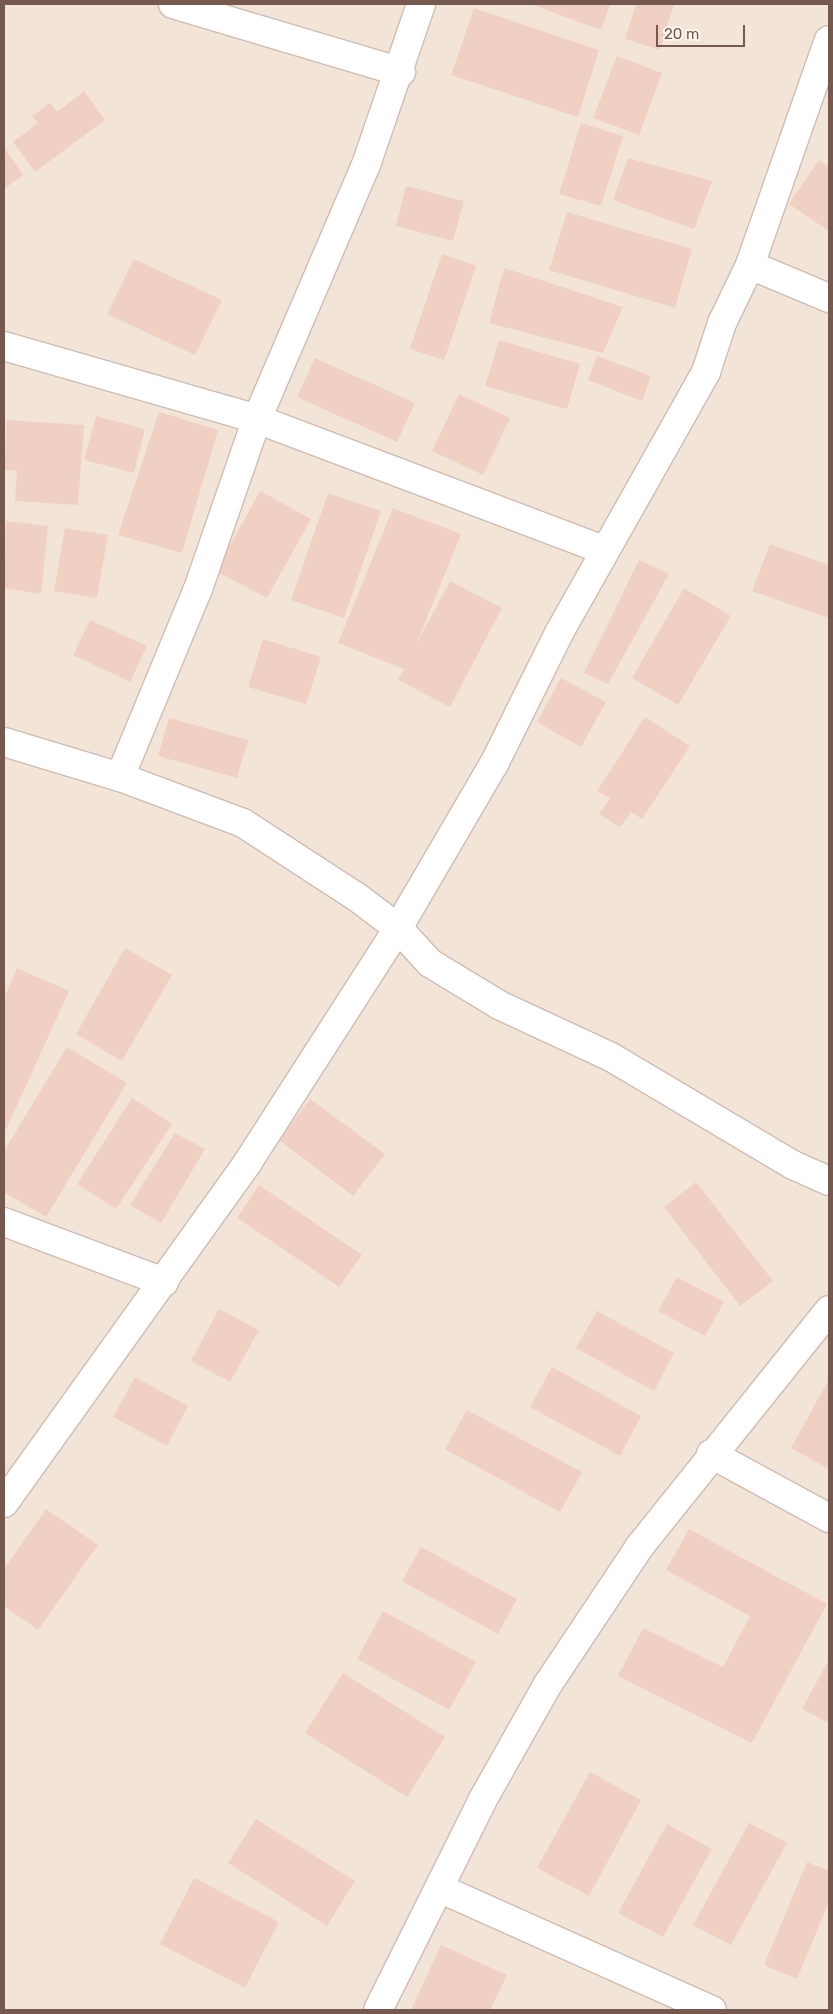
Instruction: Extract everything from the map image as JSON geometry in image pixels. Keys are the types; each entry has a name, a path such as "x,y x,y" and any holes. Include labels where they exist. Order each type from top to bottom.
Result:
{"street":[{"path":"173,4 401,72"},
{"path":"120,777 198,589 257,419 401,72 421,4"},
{"path":"4,1503 164,1282 248,1162 398,928 494,764 604,550 706,372 722,323 750,265 829,40"},
{"path":"750,265 829,298"},
{"path":"4,346 257,419 604,550"},
{"path":"4,742 120,777 243,823 296,854 398,928 430,963 499,1005 611,1057 793,1165 829,1182"},
{"path":"4,1222 164,1282"},
{"path":"378,2010 441,1889 482,1801 548,1684 640,1546 711,1454 829,1310"},
{"path":"711,1454 829,1518"},
{"path":"441,1889 712,2010"}],"shaded area":[{"path":"4,4 829,4 829,2010 4,2010"}],"building":[{"path":"530,4 610,4 601,30"},
{"path":"636,4 674,4 660,50 625,39"},
{"path":"474,8 599,50 578,117 451,75"},
{"path":"617,56 662,73 639,135 593,118"},
{"path":"84,91 105,120 35,172 13,142 38,123 32,116 50,103 57,112"},
{"path":"581,123 623,136 601,206 559,194"},
{"path":"4,147 23,175 4,189"},
{"path":"628,158 712,181 694,229 613,200"},
{"path":"819,160 829,167 829,231 789,204"},
{"path":"406,186 464,201 453,241 396,226"},
{"path":"567,212 692,249 675,308 549,270"},
{"path":"442,254 476,266 444,360 410,349"},
{"path":"134,259 222,300 195,355 107,314"},
{"path":"504,268 623,307 603,353 489,323"},
{"path":"499,340 580,364 567,409 485,386"},
{"path":"597,356 651,376 642,401 588,380"},
{"path":"315,358 415,403 397,442 297,397"},
{"path":"459,394 510,418 483,475 432,451"},
{"path":"159,412 218,430 182,553 118,535"},
{"path":"96,416 145,429 134,473 84,460"},
{"path":"7,420 84,425 78,505 15,501 17,471 4,470"},
{"path":"260,491 311,519 267,598 216,571"},
{"path":"328,493 381,511 344,618 291,600"},
{"path":"393,508 461,534 416,645 450,581 502,608 450,707 398,680 404,669 338,643"},
{"path":"6,521 48,526 41,594 4,588"},
{"path":"65,528 108,535 97,598 54,591"},
{"path":"770,544 829,565 829,618 752,591"},
{"path":"639,560 669,574 608,684 584,673"},
{"path":"684,588 731,616 678,705 632,678"},
{"path":"90,620 147,646 130,682 73,655"},
{"path":"263,639 321,657 306,704 248,687"},
{"path":"561,678 606,702 581,747 537,722"},
{"path":"645,717 690,746 642,819 631,812 620,827 599,814 610,798 597,791"},
{"path":"169,718 248,740 237,778 158,756"},
{"path":"125,948 172,975 122,1061 76,1034"},
{"path":"17,968 69,991 4,1134 4,998"},
{"path":"67,1047 127,1083 46,1217 4,1192 4,1151"},
{"path":"132,1098 172,1124 116,1209 77,1184"},
{"path":"310,1099 385,1154 353,1196 279,1140"},
{"path":"175,1133 205,1149 161,1223 130,1205"},
{"path":"696,1182 773,1281 740,1306 664,1207"},
{"path":"259,1185 362,1255 339,1287 237,1218"},
{"path":"677,1277 724,1302 705,1336 658,1311"},
{"path":"219,1309 259,1330 230,1382 191,1361"},
{"path":"597,1311 674,1353 654,1391 576,1348"},
{"path":"552,1367 641,1416 620,1456 530,1407"},
{"path":"135,1377 188,1406 167,1446 113,1417"},
{"path":"829,1379 829,1469 791,1448"},
{"path":"467,1410 582,1472 560,1512 445,1449"},
{"path":"46,1509 98,1545 38,1630 4,1606 4,1569"},
{"path":"689,1529 827,1604 752,1743 618,1676 643,1628 723,1667 750,1616 666,1570"},
{"path":"421,1547 517,1599 498,1634 402,1581"},
{"path":"383,1611 476,1662 449,1710 357,1659"},
{"path":"829,1659 829,1723 802,1709"},
{"path":"343,1673 445,1737 407,1797 305,1733"},
{"path":"590,1772 641,1800 589,1896 537,1868"},
{"path":"256,1819 355,1881 327,1926 228,1863"},
{"path":"749,1823 787,1843 731,1945 693,1925"},
{"path":"667,1824 712,1849 663,1937 618,1913"},
{"path":"807,1862 829,1871 829,1901 797,1979 764,1965"},
{"path":"194,1878 279,1922 245,1988 160,1944"},
{"path":"441,1945 507,1975 490,2010 411,2010"}]}
